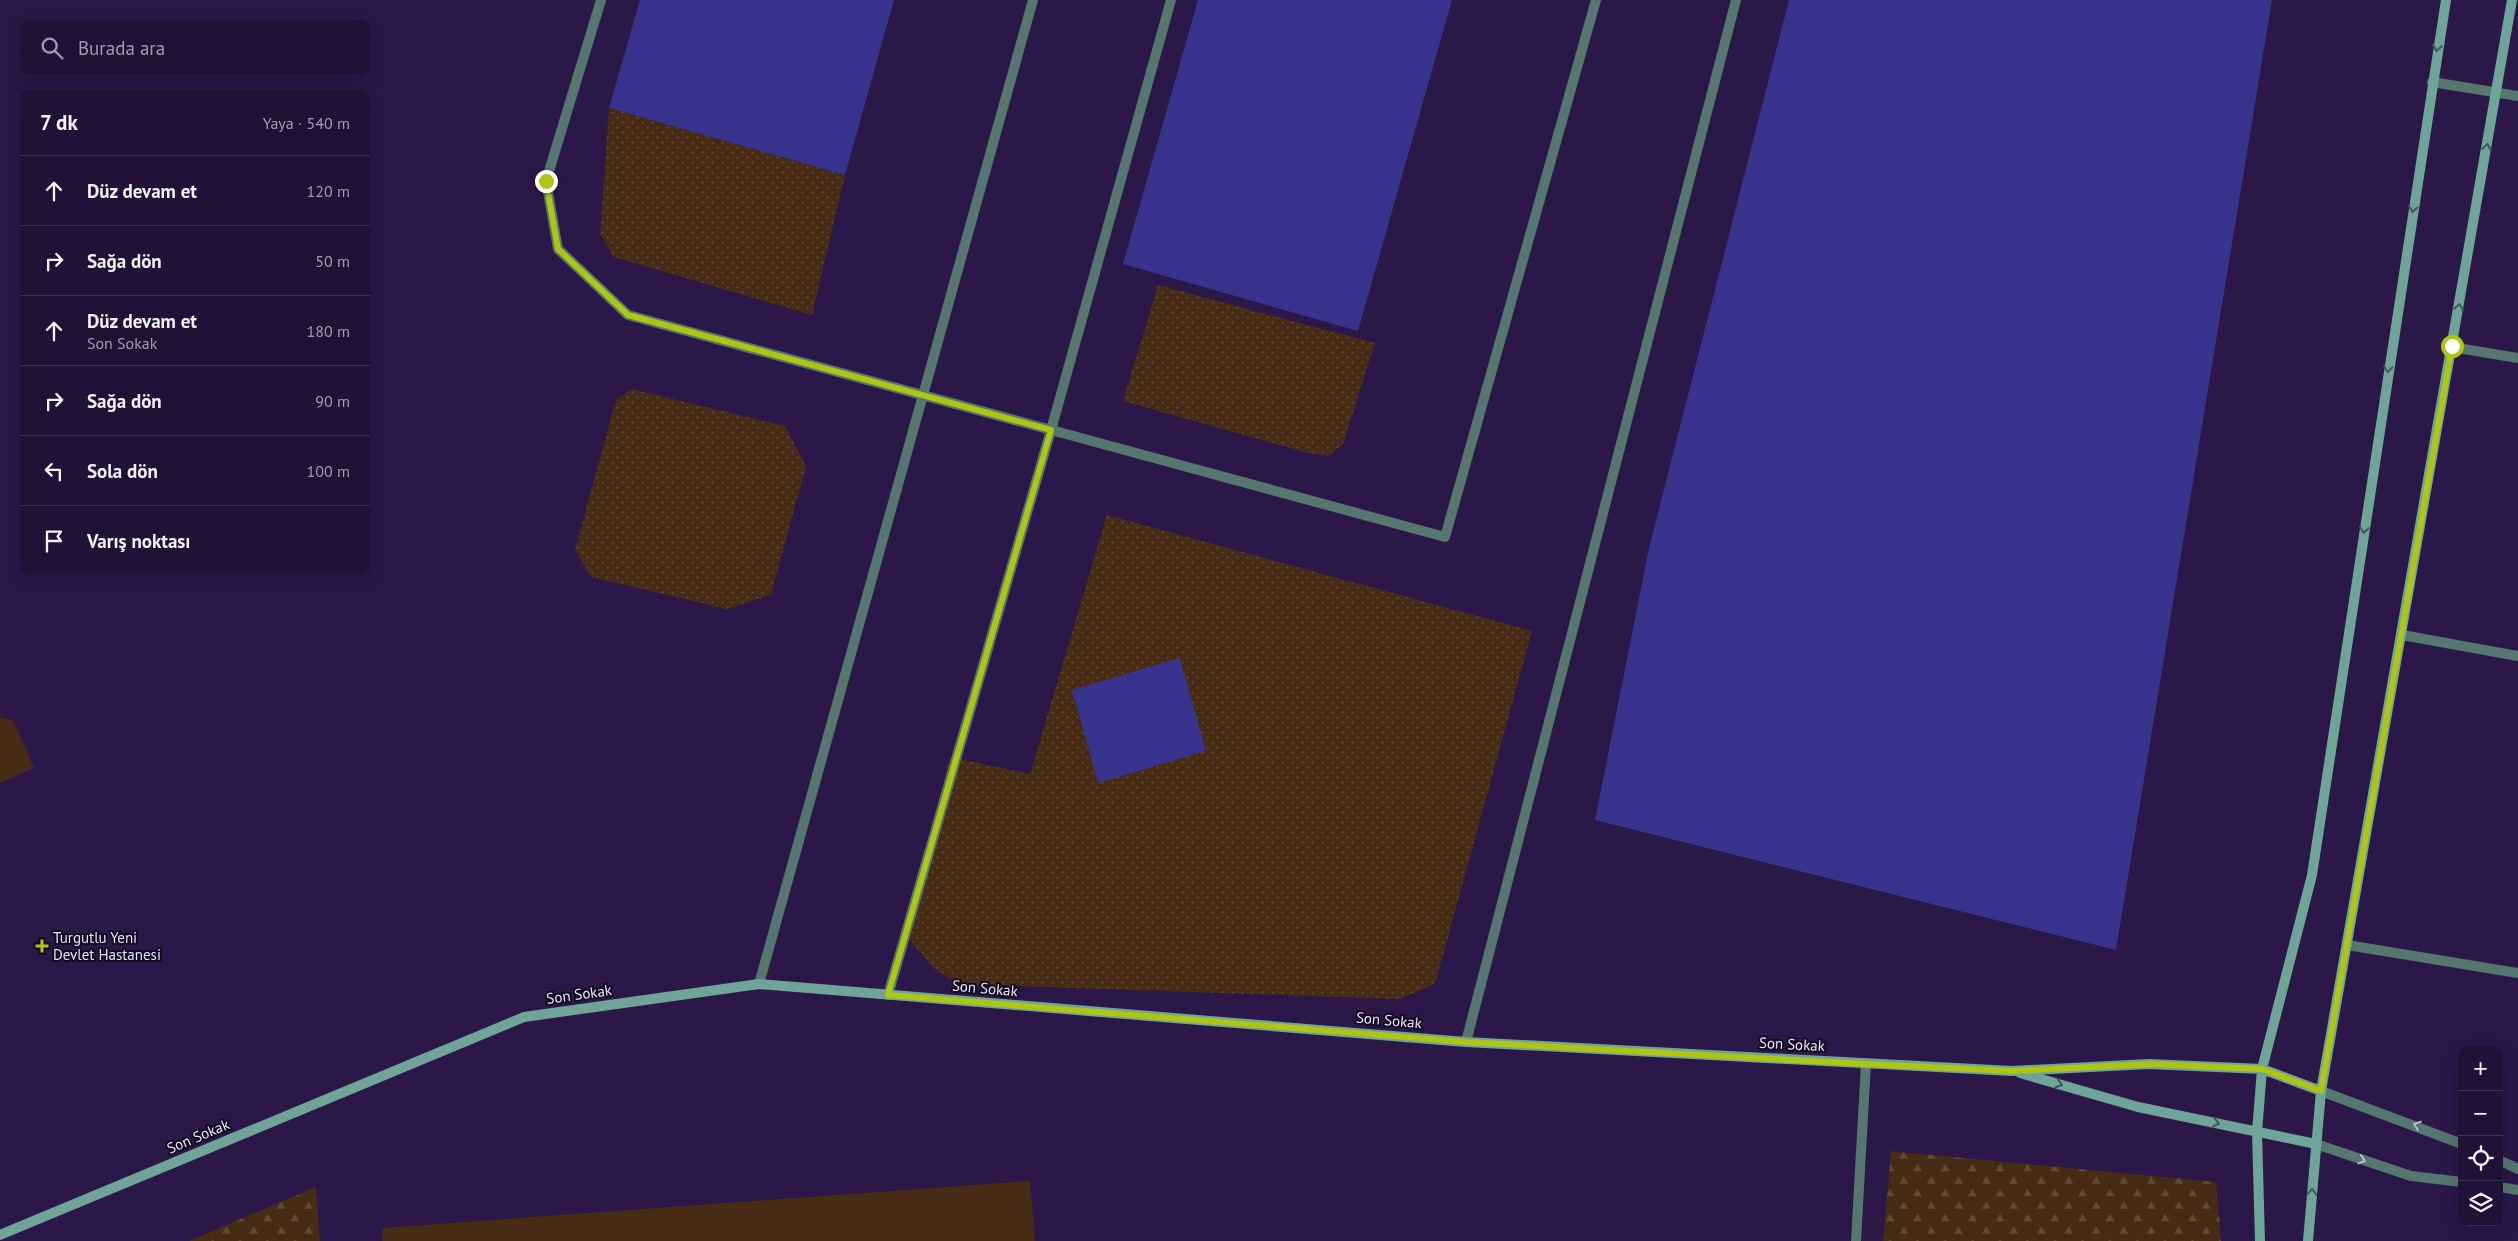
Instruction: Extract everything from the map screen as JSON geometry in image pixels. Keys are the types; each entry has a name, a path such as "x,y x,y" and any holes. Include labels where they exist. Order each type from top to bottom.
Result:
{"main road":[{"path":"2260,1241 2257,1132 2262,1069 2312,874 2446,0"},
{"path":"2308,1241 2321,1091 2512,0"},
{"name":"Son Sokak","path":"0,1235 524,1017 758,984 1466,1042 2012,1071"},
{"path":"2012,1071 2150,1064 2262,1069 2321,1091"},
{"path":"2012,1071 2138,1106 2316,1144"}],"lane":[{"path":"601,0 546,181 558,249 628,315 1444,537 1596,0"},
{"path":"758,984 1033,0"},
{"path":"888,995 1051,430 1171,0"},
{"path":"1466,1042 1736,0"},
{"path":"2432,82 2518,96"},
{"path":"2452,346 2518,358"},
{"path":"2402,636 2518,656"},
{"path":"2347,944 2518,973"},
{"path":"1856,1241 1866,1064"},
{"path":"2321,1091 2458,1142"},
{"path":"2316,1144 2411,1176 2458,1182"},
{"path":"2503,1162 2518,1168"},
{"path":"2503,1188 2518,1190"}],"green space":[{"path":"609,108 845,175 812,315 614,257 600,234"},
{"path":"1158,285 1375,343 1343,444 1328,456 1308,453 1123,401"},
{"path":"632,389 785,426 806,466 771,595 727,609 591,577 575,549 616,400"},
{"path":"1107,515 1532,631 1435,984 1400,999 959,984 933,968 907,936 950,757 1030,774"},
{"path":"0,717 13,720 34,768 0,783"},
{"path":"1891,1151 2216,1182 2221,1241 1883,1241"},
{"path":"1030,1181 1035,1241 383,1241 382,1228"},
{"path":"316,1187 320,1241 189,1241"}],"building":[{"path":"640,0 894,0 845,175 609,108"},
{"path":"1198,0 1452,0 1358,331 1123,264"},
{"path":"1789,0 2272,0 2116,950 1595,820 1649,548"},
{"path":"1180,658 1206,751 1098,783 1072,690"}],"place":[{"name":"Turgutlu Yeni Devlet Hastanesi","path":"42,946"}],"route":[{"path":"546,181 558,249 628,315 1051,430 888,995 1466,1042 1866,1064 2012,1071 2150,1064 2262,1069 2321,1091 2452,346"}]}
